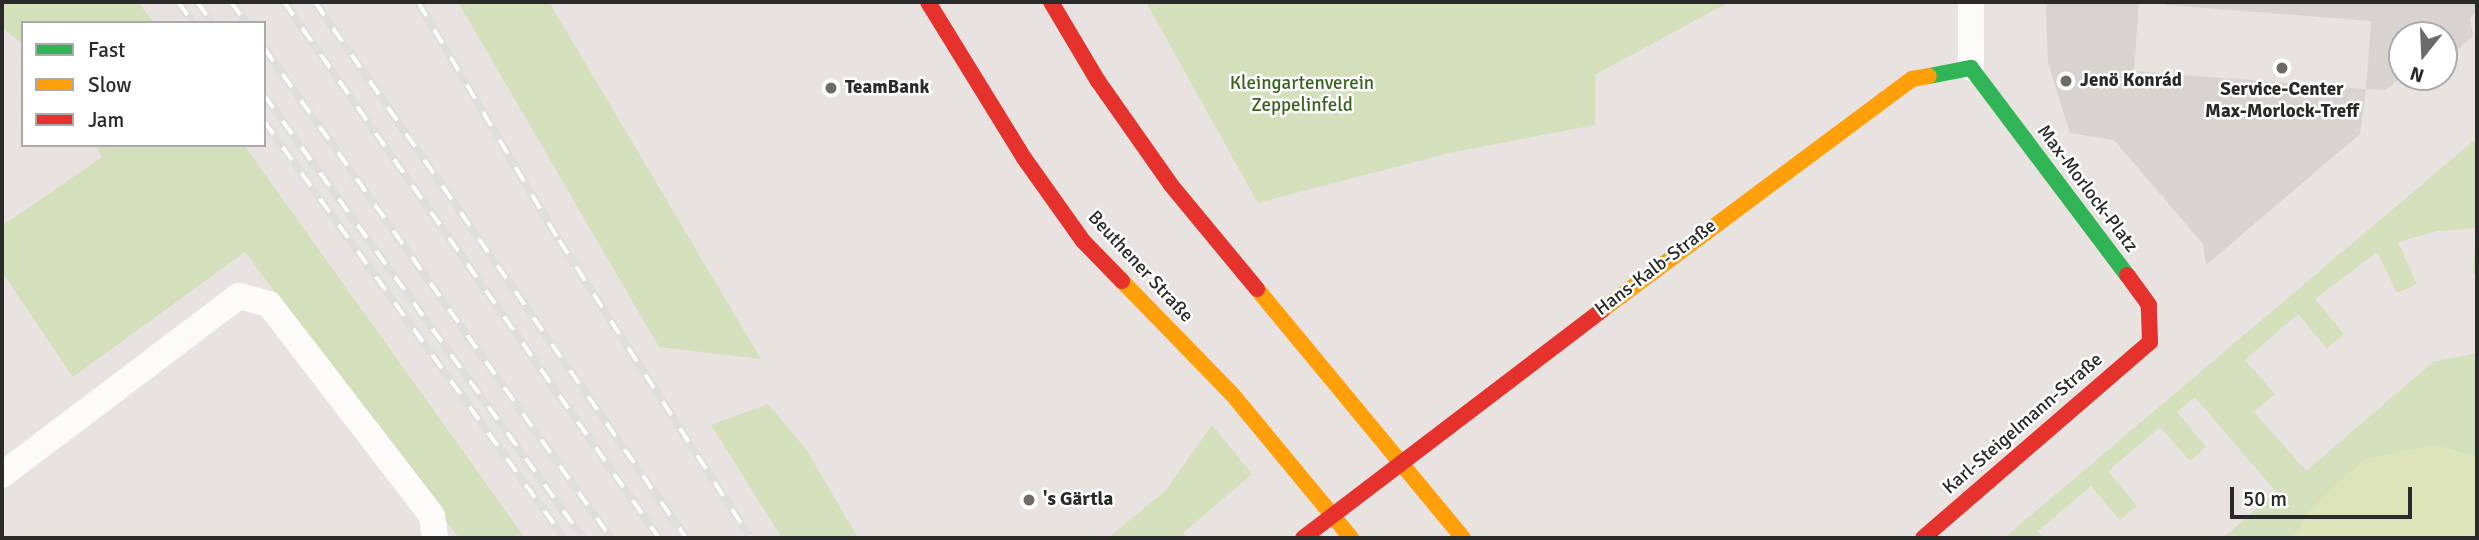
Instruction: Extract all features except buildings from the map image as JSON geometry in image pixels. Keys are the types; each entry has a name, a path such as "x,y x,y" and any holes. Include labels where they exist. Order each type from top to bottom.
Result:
{"street":[{"name":"Beuthener Straße","path":"928,2 1024,158 1083,241 1208,368 1351,538"},
{"path":"1051,2 1098,81 1171,185 1341,394 1463,538"},
{"path":"1971,2 1971,68"},
{"name":"Max-Morlock-Platz","path":"1971,68 2149,305 2150,342"},
{"name":"Hans-Kalb-Straße","path":"1303,538 1448,424 1912,79 1971,68"},
{"path":"2,475 239,296 269,304 432,516 435,538"},
{"name":"Karl-Steigelmann-Straße","path":"1923,538 2150,342"}],"green space":[{"path":"2,2 138,2 152,21 21,21 21,42 2,28"},
{"path":"458,2 549,2 761,359 659,347"},
{"name":"Kleingartenverein Zeppelinfeld","path":"1146,2 1729,2 1595,75 1595,125 1449,153 1258,203"},
{"path":"2477,138 2477,274 2473,274 2476,228 2437,231 2398,242 2417,284 2397,293 2377,252 2315,299 2344,334 2327,349 2298,314 2245,360 2275,394 2254,412 2306,471 2433,362 2477,353 2477,457 2433,445 2316,503 2293,538 2223,538 2276,492 2195,397 2177,412 2206,447 2190,461 2160,427 2108,471 2137,506 2120,520 2091,486 2038,531 2044,538 2004,538"},
{"path":"97,147 245,147 525,538 459,538 245,252 73,377 2,272 2,226 102,157"},
{"path":"768,404 806,449 858,538 782,538 711,425"},
{"path":"1212,425 1252,474 1183,533 1186,538 1108,538 1166,490"},
{"path":"2433,445 2477,457 2477,538 2293,538 2316,503 2365,459"}],"shaded area":[{"path":"2046,2 2139,2 2134,71 2366,89 2360,134 2206,265 2203,244 2114,140 2070,133 2048,63"},
{"path":"2167,2 2477,2 2477,11 2470,18 2473,36 2458,49 2458,21 2388,21 2386,90 2366,89 2371,21 2166,5"}],"railway":[{"path":"178,2 192,21"},
{"path":"197,2 211,21"},
{"path":"231,2 245,21"},
{"path":"284,2 659,538"},
{"path":"315,2 686,538"},
{"path":"418,2 559,240 750,538"},
{"path":"266,51 611,538"},
{"path":"266,98 583,538"},
{"path":"266,124 564,538"}],"traffic: fast":[{"path":"1929,76 1971,68 2127,275"}],"traffic: slow":[{"path":"1602,310 1912,79 1929,76"},
{"path":"1122,281 1232,394 1351,538"},
{"path":"1257,289 1463,538"}],"traffic: jam":[{"path":"928,2 1024,158 1083,241 1122,281"},
{"path":"1051,2 1098,81 1171,185 1257,289"},
{"path":"1923,538 2150,342 2149,305 2127,275"},
{"path":"1303,538 1602,310"}],"place":[{"name":"Service-Center Max-Morlock-Treff","path":"2282,68"},
{"name":"Jenö Konrád","path":"2066,81"},
{"name":"TeamBank","path":"831,88"},
{"name":"'s Gärtla","path":"1029,500"}]}
